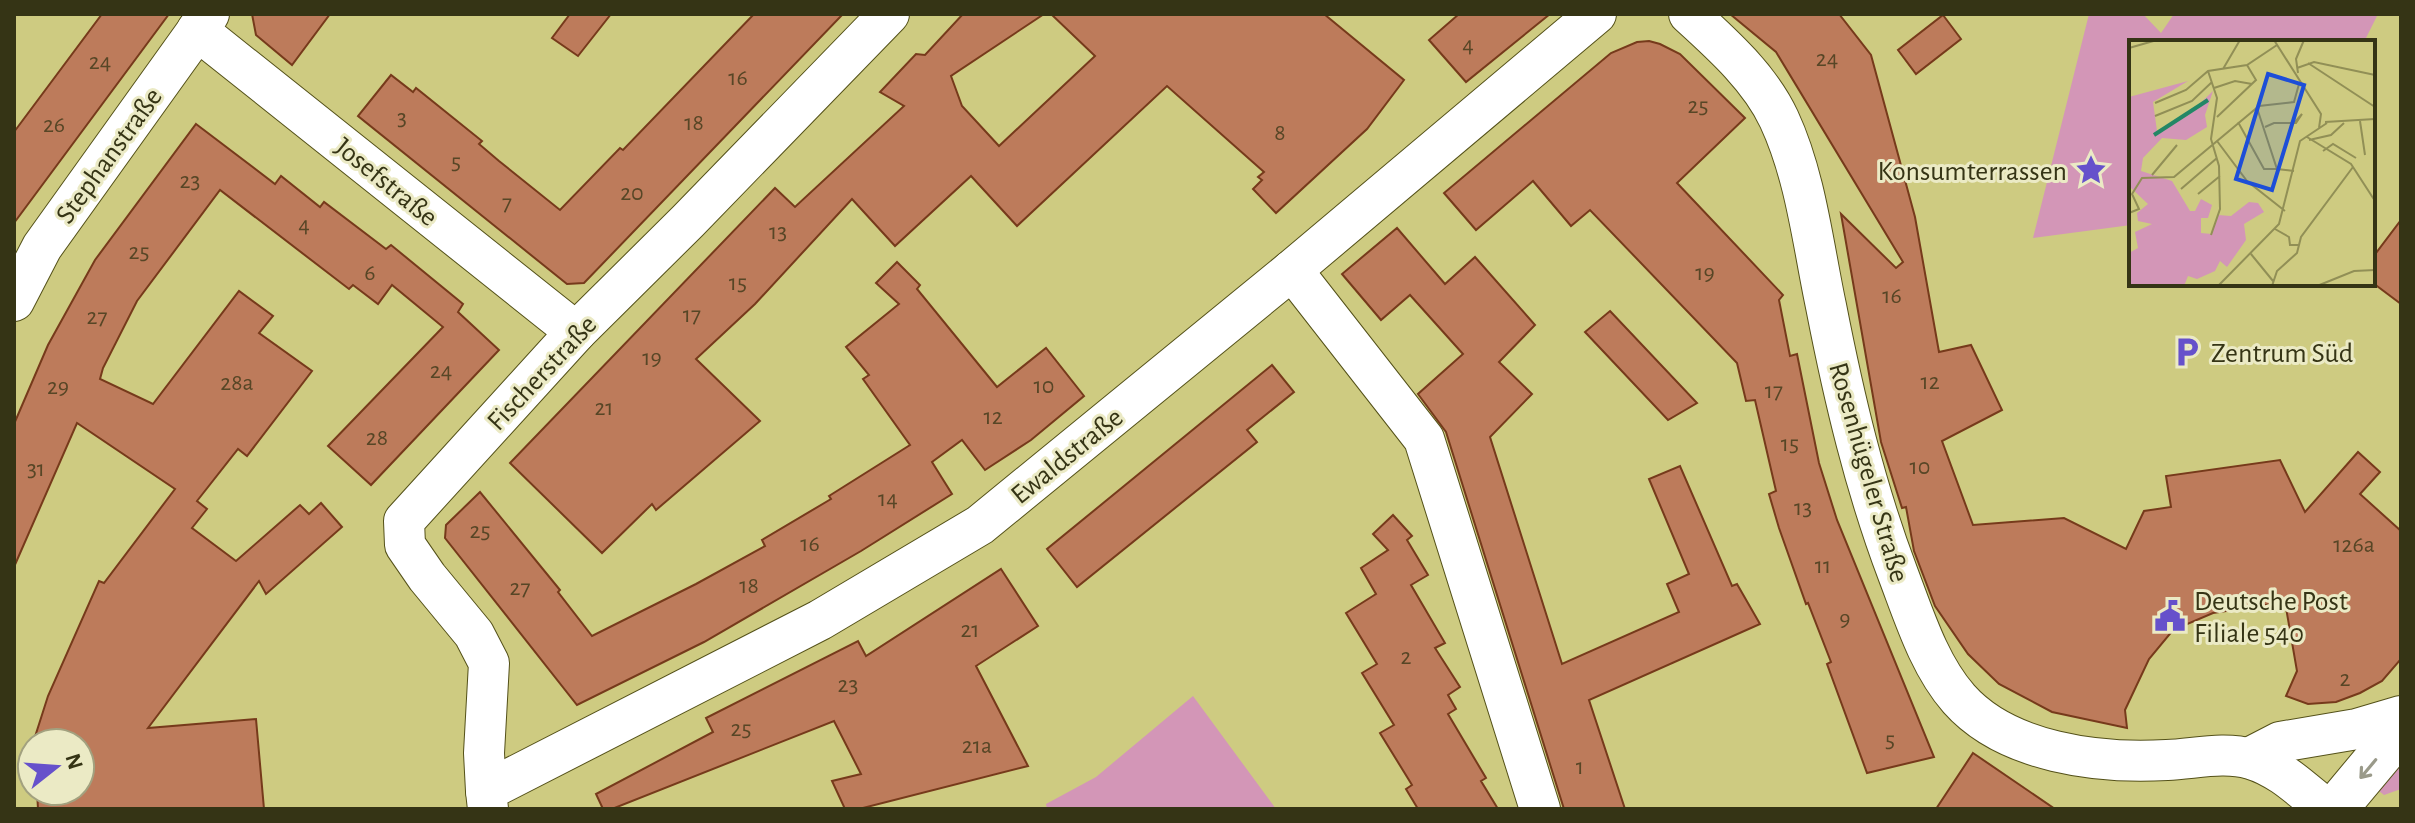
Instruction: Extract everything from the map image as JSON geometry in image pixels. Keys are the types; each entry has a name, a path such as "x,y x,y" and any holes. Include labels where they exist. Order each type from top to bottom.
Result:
{"main road":[{"path":"2335,809 2401,730"}],"street":[{"name":"Fischerstraße","path":"487,800 484,753 489,663 474,634 405,545 404,521 576,332 889,14"},
{"name":"Ewaldstraße","path":"487,800 820,620 980,525 1292,270 1596,14"},
{"name":"Rosenhügeler Straße","path":"1689,14 1745,70 1778,117 1800,181 1851,426 1881,529 1937,668 1960,700 1999,730 2044,747 2090,759 2133,762 2209,756 2249,758 2286,776 2326,809"},
{"name":"Josefstraße","path":"203,22 576,332"},
{"name":"Stephanstraße","path":"14,301 42,247 203,22"},
{"path":"1292,270 1424,439 1540,809"},
{"name":"Rosenhügeler Straße","path":"2249,758 2280,742 2357,729 2401,716"}],"shaded area":[{"name":"Konsumterrassen","path":"2089,14 2143,14 2161,33 2174,14 2378,14 2365,40 2129,40 2129,225 2033,238"},
{"path":"1193,696 1276,809 1047,809 1046,804 1096,777"},
{"path":"2401,760 2401,789 2384,795 2379,791 2379,785"}],"building":[{"path":"102,14 169,14 14,223 14,132"},
{"path":"252,14 330,14 292,65 256,35"},
{"path":"570,14 611,14 578,56 552,38"},
{"path":"754,14 843,14 584,283 567,284 358,116 391,75 413,92 416,88 560,210 620,148 623,150"},
{"path":"963,14 1044,14 951,76 962,106 999,146 1095,56 1051,14 1324,14 1404,80 1367,129 1276,213 1253,189 1262,180 1258,177 1264,172 1167,86 1017,226 971,176 895,246 852,199 755,304 696,359 760,421 656,510 652,504 602,553 510,463 775,188 795,207 904,106 880,92 916,54 925,55"},
{"path":"1459,14 1550,14 1466,82 1429,40"},
{"path":"1730,14 1839,14 1871,55 1915,217 1939,352 1971,345 2002,410 1942,441 1973,525 2064,518 2126,549 2144,511 2171,507 2166,476 2280,460 2305,512 2358,452 2380,472 2360,494 2401,531 2401,659 2382,681 2336,702 2308,704 2286,696 2297,671 2285,602 2213,613 2173,630 2149,659 2125,710 2127,728 2052,712 1999,684 1968,654 1935,606 1914,551 1906,507 1902,508 1881,442 1841,214 1896,268 1903,262 1776,52"},
{"path":"1943,15 1961,39 1916,74 1898,50"},
{"path":"1649,41 1680,54 1745,118 1677,183 1783,295 1779,300 1790,356 1797,354 1819,463 1837,520 1934,757 1867,773 1827,664 1831,662 1779,528 1769,494 1776,491 1755,400 1746,401 1737,363 1590,210 1571,226 1533,181 1476,230 1444,193 1611,53 1637,42"},
{"path":"196,124 275,184 281,176 320,207 324,202 386,249 391,245 463,304 458,312 499,350 371,485 328,446 443,327 392,285 378,304 353,285 349,289 220,190 137,301 100,379 153,404 239,291 273,316 259,333 312,371 247,456 238,449 197,501 207,509 192,528 236,561 300,505 309,514 321,503 342,527 266,594 259,581 148,728 256,719 264,809 38,809 96,807 96,727 38,727 48,696 99,581 104,583 175,489 77,423 14,567 14,424 48,345 95,260"},
{"path":"2401,220 2401,304 2375,284 2375,254"},
{"path":"1397,228 1445,284 1475,257 1535,325 1499,362 1532,394 1490,437 1562,664 1679,612 1667,584 1689,574 1649,479 1680,466 1732,586 1737,584 1760,624 1589,700 1625,809 1564,809 1446,432 1418,394 1463,354 1410,295 1381,320 1342,274"},
{"path":"897,262 920,285 917,289 997,387 1046,348 1084,396 1031,440 985,470 962,440 932,462 952,494 704,642 577,705 445,538 446,525 480,492 560,590 558,592 592,636 765,546 762,540 831,499 829,496 910,445 863,379 869,375 846,347 899,304 876,283"},
{"path":"1610,311 1697,403 1668,420 1585,332"},
{"path":"1272,365 1294,392 1247,430 1257,442 1077,587 1047,549"},
{"path":"1393,515 1412,536 1407,540 1428,575 1411,585 1445,643 1435,648 1460,687 1448,695 1456,709 1448,714 1486,778 1481,781 1498,809 1418,809 1406,789 1412,785 1380,733 1394,725 1362,673 1377,664 1346,613 1376,594 1361,568 1388,550 1373,534"},
{"path":"1001,569 1038,626 976,666 1028,766 859,809 845,809 832,781 861,774 834,721 612,809 603,809 596,794 713,732 706,718 858,641 866,656"},
{"path":"1973,753 2055,809 1936,809"}],"place":[{"name":"Konsumterrassen","path":"2091,170"},
{"name":"Zentrum Süd","path":"2187,352"},
{"name":"Deutsche Post Filiale 540","path":"2170,616"}]}
